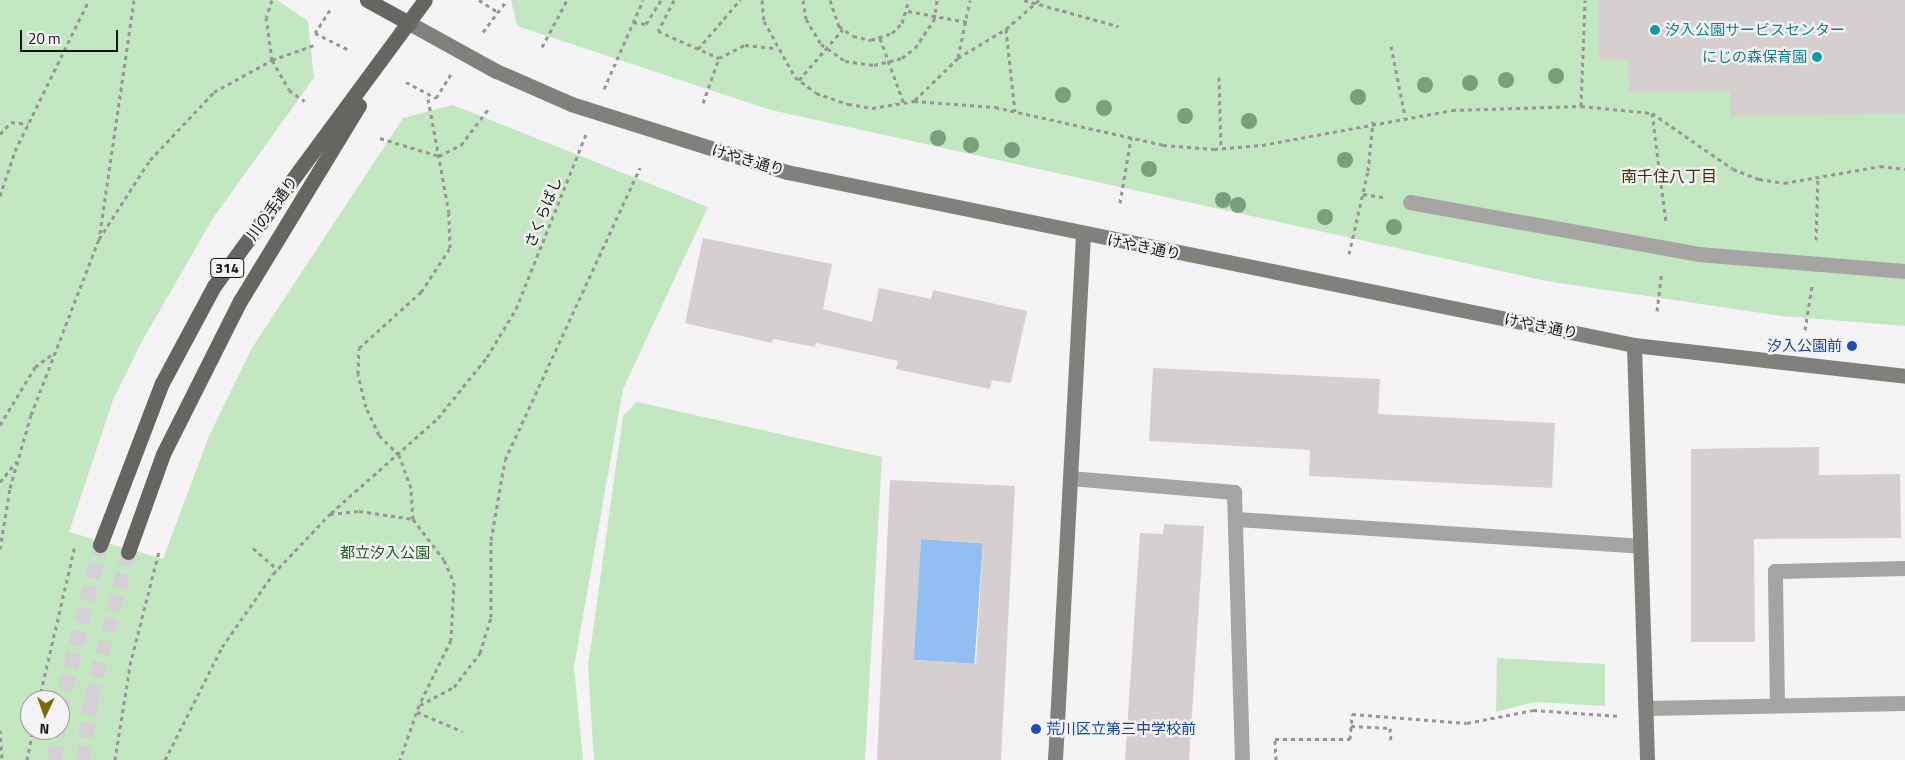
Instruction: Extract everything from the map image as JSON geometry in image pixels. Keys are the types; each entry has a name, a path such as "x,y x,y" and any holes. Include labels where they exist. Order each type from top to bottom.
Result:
{"main road":[{"path":"367,0 409,23"},
{"name":"川の手通り","path":"100,545 162,383 214,286 425,0"},
{"name":"川の手通り","path":"128,552 163,454 240,301 409,23"}],"street":[{"name":"けやき通り","path":"409,23 504,75 658,134 787,172 1083,234 1634,345 1905,376"},
{"path":"1055,760 1083,234"},
{"path":"1634,345 1647,760"}],"lane":[{"path":"1410,202 1664,249 1905,271"},
{"path":"1070,478 1234,492 1242,760"},
{"path":"1236,519 1640,546"},
{"path":"1778,705 1775,571 1905,568"},
{"path":"1646,708 1905,703"}],"path":[{"path":"0,196 28,124 89,0"},
{"path":"99,240 134,0"},
{"path":"272,0 266,17 272,60 289,90 305,101"},
{"path":"479,0 498,12"},
{"path":"542,47 567,0"},
{"path":"601,97 643,0"},
{"path":"632,22 646,24 661,0"},
{"path":"674,0 658,31 719,58"},
{"path":"698,48 740,0"},
{"path":"762,0 764,21 776,48 799,80 816,93 848,104 872,108 914,101 1015,112 1132,138 1221,148 1262,145 1373,121 1452,110 1580,106 1652,113 1732,169 1759,179 1784,183 1880,166 1905,169"},
{"path":"803,0 806,19 826,49 859,64 889,63 915,48 935,16 937,0"},
{"path":"830,0 834,18 843,29 862,39 880,38 892,33 908,11 908,0"},
{"path":"958,58 967,22 970,0"},
{"path":"1024,0 1037,2 1118,26"},
{"path":"1580,106 1585,0"},
{"path":"483,32 506,1"},
{"path":"914,101 958,58 1006,29 1037,2"},
{"path":"330,10 315,33 351,51"},
{"path":"908,11 967,22"},
{"path":"799,80 843,29"},
{"path":"1006,29 1015,112"},
{"path":"880,38 904,104"},
{"path":"0,549 18,461 53,352 99,240 150,160 182,121 214,92 272,60 317,44"},
{"path":"703,103 719,58 745,44 776,48"},
{"path":"1391,46 1405,116"},
{"path":"406,82 436,98 451,74"},
{"path":"1219,78 1221,148"},
{"path":"400,760 419,705 451,640 454,582 444,560 413,519 411,488 399,455 379,435 366,407 358,374 358,348 421,292 450,248 439,156 428,99"},
{"path":"380,138 439,156 461,145 488,108"},
{"path":"1652,113 1667,200 1657,311"},
{"path":"1349,254 1368,171 1373,121"},
{"path":"0,134 10,122 28,124"},
{"name":"さくらばし","path":"165,760 222,647 278,569 330,514 399,455 438,418 487,357 516,309 590,124"},
{"path":"1120,203 1132,138"},
{"path":"419,705 454,686 480,653 491,617 491,540 505,460 640,168"},
{"path":"0,425 35,367 53,352"},
{"path":"0,482 18,461"},
{"path":"330,514 359,511 413,519"},
{"path":"41,690 77,534"},
{"path":"254,548 278,569"},
{"path":"115,760 130,665 159,551"},
{"path":"1276,760 1275,739 1350,739 1352,714 1467,723 1533,710 1620,716"},
{"path":"417,712 462,731"},
{"path":"1351,726 1390,728 1391,742"},
{"path":"0,730 2,760"},
{"path":"27,760 31,740"}],"green space":[{"name":"都立汐入公園","path":"0,0 277,0 308,21 314,78 213,218 141,343 113,400 69,532 163,559 209,436 252,348 403,118 453,105 708,207 623,389 574,667 583,760 0,760"},
{"path":"511,0 1905,0 1905,326 1782,316 1546,281 771,110 517,26"},
{"path":"637,402 882,457 865,760 594,760 588,666 623,416"},
{"path":"1497,658 1605,664 1605,706 1534,702 1496,712"}],"water":[{"path":"921,539 983,543 974,664 913,660"}],"building":[{"name":"にじの森保育園","path":"1598,0 1905,0 1905,113 1731,117 1730,91 1629,93 1628,60 1599,60"},
{"path":"703,238 832,264 823,309 872,322 879,288 931,299 933,290 1027,311 1011,383 992,380 990,389 896,369 898,361 816,343 815,347 773,339 772,343 685,323"},
{"path":"1153,368 1380,379 1378,414 1555,423 1552,488 1309,476 1310,450 1149,441"},
{"path":"1819,447 1819,475 1900,474 1901,538 1754,539 1755,642 1691,642 1691,449"},
{"path":"890,480 1015,486 1001,760 877,760","holes":["921,539 983,543 976,664 914,660"]},
{"path":"1164,524 1204,526 1189,760 1125,760 1140,533 1163,534"}],"tunnel":[{"path":"65,690 100,545"},
{"path":"83,760 91,699 128,552"},
{"path":"54,760 57,740"}],"place":[{"name":"汐入公園サービスセンター","path":"1655,30"},
{"name":"にじの森保育園","path":"1817,57"},
{"name":"汐入公園前","path":"1852,346"},
{"name":"荒川区立第三中学校前","path":"1036,729"}],"district":[{"name":"南千住八丁目","path":"1669,176"}]}
